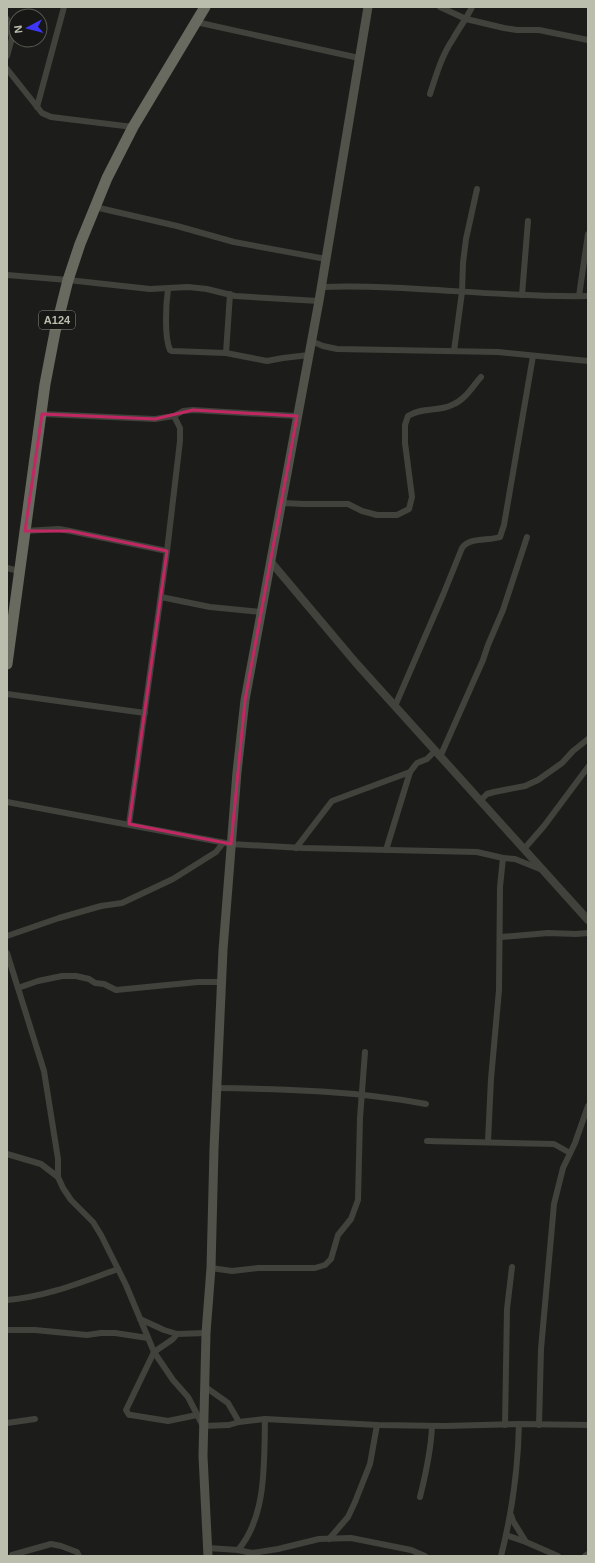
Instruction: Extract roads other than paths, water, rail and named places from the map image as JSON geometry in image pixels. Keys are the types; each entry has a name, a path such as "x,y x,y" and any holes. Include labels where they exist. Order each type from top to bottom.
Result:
{"highway":[{"name":"A124","path":"7,664 54,332 68,280 80,244 107,178 133,127 205,7"}],"main road":[{"path":"208,1552 203,1456 204,1386 206,1333 212,1268 216,1088 227,843 245,700 283,503 297,416 322,287 368,7"}],"street":[{"path":"38,107 64,7"},
{"path":"440,7 466,19 504,28 517,30 539,30 588,40"},
{"path":"430,94 435,77 452,40 472,7"},
{"path":"7,19 12,38 7,56"},
{"path":"196,22 359,58"},
{"path":"7,69 42,113 51,117 133,127"},
{"path":"454,351 462,292 466,239 477,189"},
{"path":"95,207 177,226 234,242 326,259"},
{"path":"522,295 528,221"},
{"path":"579,296 588,234"},
{"path":"7,275 150,289 188,287 230,294 319,301"},
{"path":"322,287 358,286 522,295 588,296"},
{"path":"168,288 166,314 168,341 170,350 172,351 226,353 267,361 309,355"},
{"path":"226,353 230,294"},
{"path":"311,341 323,346 337,349 498,352 588,361"},
{"path":"395,706 465,543 469,541 500,537 505,518 532,356"},
{"path":"283,503 348,504 362,511 377,515 397,515 409,509 412,497 405,425 408,416 415,411 451,406 462,400 481,377"},
{"path":"42,414 155,418 174,416 184,411 193,410 297,416"},
{"path":"129,824 168,550 180,441 180,428 174,416"},
{"path":"25,531 59,529 168,550"},
{"path":"386,850 410,772 417,763 437,754 483,660 503,610 527,537"},
{"path":"271,562 320,621 437,754 588,920"},
{"path":"7,568 19,571"},
{"path":"161,597 210,607 261,612"},
{"path":"7,694 145,713"},
{"path":"480,801 487,794 525,786 538,780 562,763 588,739"},
{"path":"524,849 544,826 588,767"},
{"path":"296,848 332,801 410,772"},
{"path":"7,802 227,843 296,848 477,852 515,859 540,869"},
{"path":"7,936 59,918 101,906 122,903 173,879 216,852 227,843"},
{"path":"488,1141 491,1079 499,990 501,937 500,887 503,858"},
{"path":"501,937 548,933 588,933"},
{"path":"7,953 44,1070 58,1159 58,1177 71,1200 93,1222 101,1235 118,1269 154,1352 173,1380 188,1397 203,1426 229,1425 239,1422 265,1419 377,1425 588,1425"},
{"path":"18,988 38,981 62,976 76,976 85,978 94,983 104,984 116,990 198,982 221,982"},
{"path":"212,1268 232,1271 258,1268 315,1268 325,1265 331,1259 338,1235 351,1219 358,1200 357,1173 365,1052"},
{"path":"216,1088 294,1089 362,1093 426,1104"},
{"path":"539,1424 541,1349 553,1209 564,1168 588,1106"},
{"path":"427,1140 554,1144 570,1153"},
{"path":"7,1154 40,1164 58,1177"},
{"path":"505,1425 507,1309 512,1267"},
{"path":"7,1300 23,1299 50,1293 118,1269"},
{"path":"140,1319 177,1334 206,1333"},
{"path":"7,1330 35,1330 87,1335 115,1333 148,1338"},
{"path":"177,1334 173,1339 154,1352 127,1406 127,1412 131,1415 168,1421 197,1415"},
{"path":"204,1386 228,1403 239,1422"},
{"path":"7,1423 35,1419"},
{"path":"238,1550 244,1544 256,1517 260,1496 265,1419"},
{"path":"501,1556 510,1513 518,1452 519,1424"},
{"path":"329,1539 348,1517 353,1506 370,1464 377,1425"},
{"path":"420,1497 429,1462 432,1426"},
{"path":"510,1513 513,1521 526,1542"},
{"path":"506,1535 558,1556"},
{"path":"208,1552 238,1550 254,1555 319,1539 350,1538 425,1556"},
{"path":"12,1555 51,1544 77,1552 79,1556"}]}
